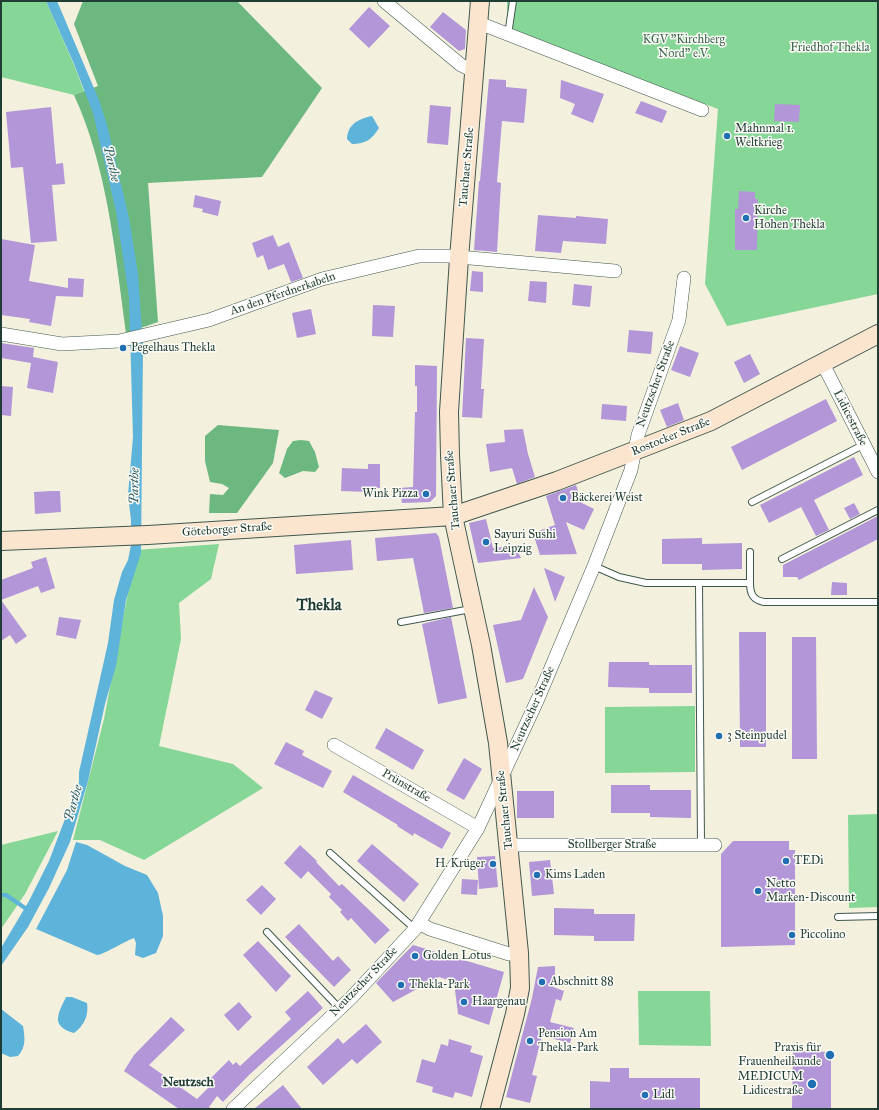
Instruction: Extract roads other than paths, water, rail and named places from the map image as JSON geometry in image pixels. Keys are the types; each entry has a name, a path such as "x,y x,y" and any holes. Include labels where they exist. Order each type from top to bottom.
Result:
{"main road":[{"name":"Tauchaer Straße","path":"480,1 476,69 459,258 449,412 453,516 492,703 502,779 519,953 520,988 515,1014 490,1109"},
{"name":"Rostocker Straße","path":"453,516 546,486 711,421 878,334"},
{"name":"Göteborger Straße","path":"1,542 148,535 453,516"}],"street":[{"path":"384,1 461,65 467,68 476,69"},
{"path":"479,23 702,110"},
{"name":"An den Pferdnerkabeln","path":"1,334 62,344 119,341 209,320 322,279 419,256 448,256 615,271"},
{"name":"Neutzscher Straße","path":"233,1109 340,1009 417,926 478,828 537,701 594,566 631,470 638,435 679,320 684,278"},
{"name":"Lidicestraße","path":"823,364 878,472"},
{"name":"Prünstraße","path":"334,745 478,828"},
{"name":"Stollberger Straße","path":"508,845 715,845"},
{"path":"417,926 509,954 519,953"}],"lane":[{"path":"508,35 513,1"},
{"path":"752,502 863,445"},
{"path":"782,560 878,510"},
{"path":"750,552 751,595 756,600 764,602 878,602"},
{"path":"594,566 619,577 646,583 750,583"},
{"path":"699,583 700,845"},
{"path":"401,622 473,608"},
{"path":"330,853 417,926"},
{"path":"838,917 878,916"},
{"path":"267,932 340,1009"}],"water":[{"name":"Parthe","path":"46,1 57,1 99,100 107,125 129,218 138,274 143,346 141,553 126,600 116,666 105,704 88,781 70,842 49,888 28,927 1,966 1,948 29,901 49,861 79,782 79,772 108,643 114,600 122,572 128,560 131,545 131,520 128,495 133,437 129,297 116,211 93,113 74,64"},
{"path":"372,116 379,128 371,138 365,142 352,144 347,139 349,130 358,121"},
{"path":"76,842 87,845 125,866 147,875 158,893 163,916 163,936 156,953 143,958 135,955 136,943 134,938 97,955 36,929 67,870"},
{"path":"66,997 72,997 87,1003 85,1020 81,1027 74,1033 62,1027 58,1019 60,1009"},
{"path":"1,1009 23,1026 24,1042 21,1053 18,1056 10,1057 1,1053"}],"waterway":[{"path":"1,895 6,895 28,910"}],"place":[{"name":"Mahnmal 1. Weltkrieg","path":"727,136"},
{"name":"Kirche Hohen Thekla","path":"746,218"},
{"name":"Pegelhaus Thekla","path":"123,348"},
{"name":"Wink Pizza","path":"426,494"},
{"name":"Bäckerei Weist","path":"563,498"},
{"name":"Sayuri Sushi Leipzig","path":"486,542"},
{"name":"3 Steinpudel","path":"719,736"},
{"name":"TEDi","path":"786,861"},
{"name":"H. Krüger","path":"493,864"},
{"name":"Kims Laden","path":"537,875"},
{"name":"Netto Marken-Discount","path":"758,891"},
{"name":"Piccolino","path":"792,935"},
{"name":"Golden Lotus","path":"415,956"},
{"name":"Abschnitt 88","path":"542,982"},
{"name":"Thekla-Park","path":"401,985"},
{"name":"Haargenau","path":"464,1002"},
{"name":"Pension Am Thekla-Park","path":"530,1041"},
{"name":"Praxis für Frauenheilkunde","path":"830,1055"},
{"name":"MEDICUM Lidicestraße","path":"812,1084"},
{"name":"Lidl","path":"645,1095"}],"district":[{"name":"Thekla","path":"319,606"},
{"name":"Neutzsch","path":"188,1083"}],"park label":[{"name":"KGV \"Kirchberg Nord\" e.V.","path":"684,47"},
{"name":"Friedhof Thekla","path":"830,48"}]}
